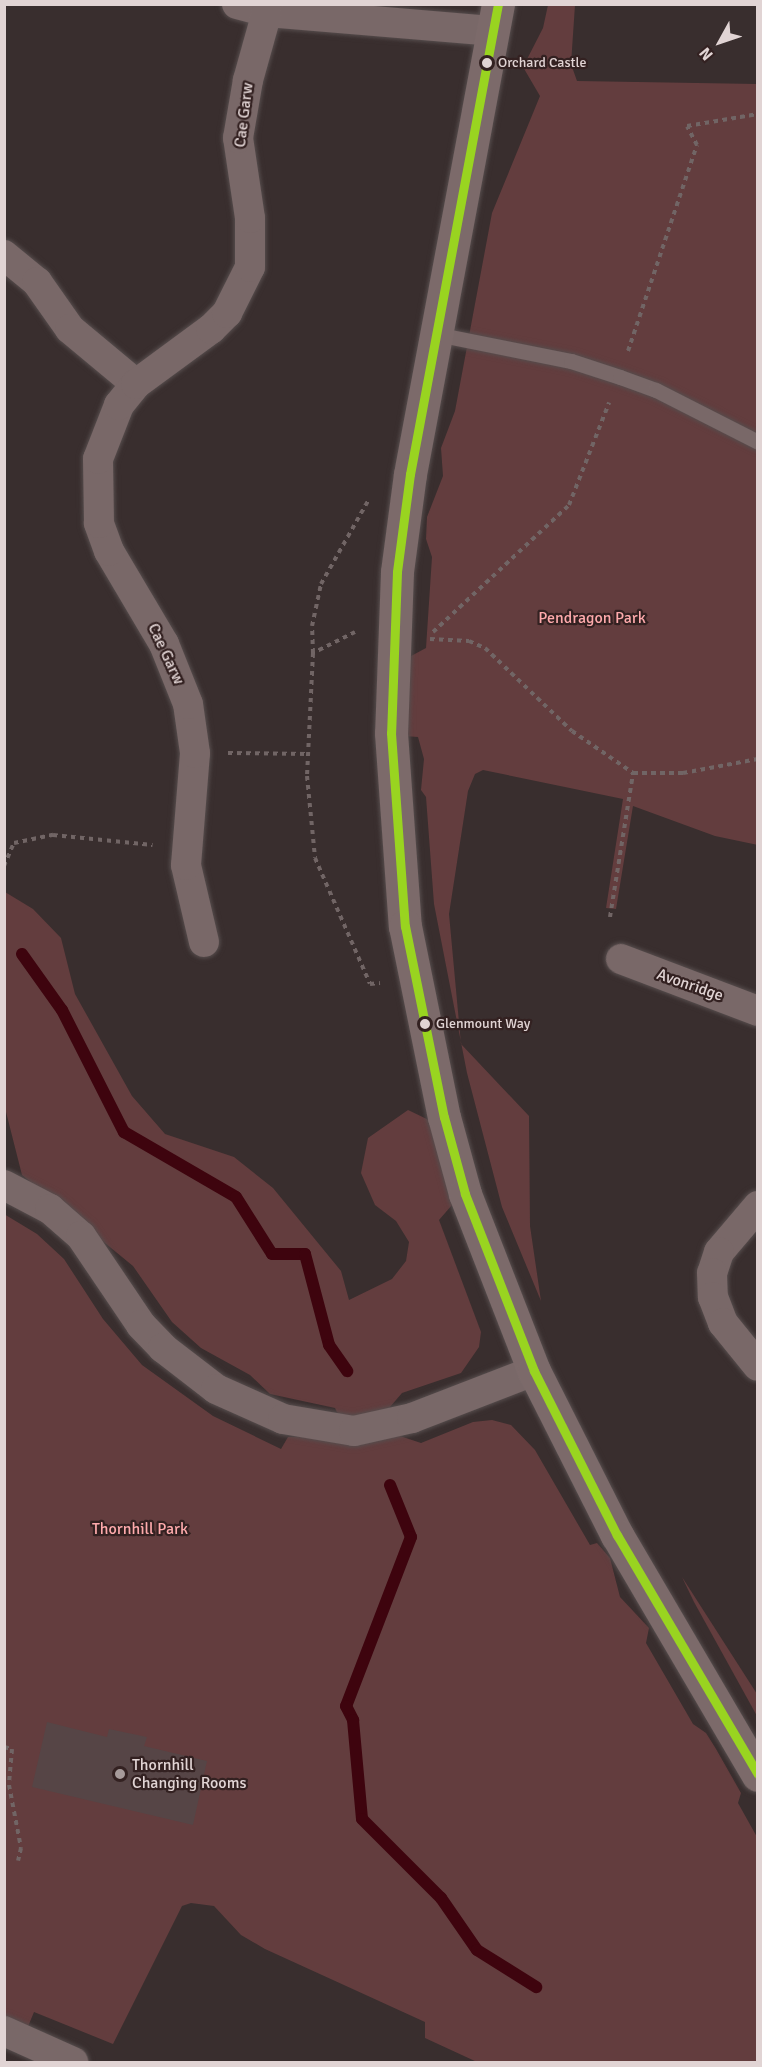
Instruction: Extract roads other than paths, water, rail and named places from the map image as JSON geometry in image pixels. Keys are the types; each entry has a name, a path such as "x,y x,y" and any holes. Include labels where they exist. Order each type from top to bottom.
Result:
{"street":[{"path":"237,4 267,12 496,18 410,474 396,572 390,691 394,823 413,979 465,1194 534,1371 617,1535 758,1775"},
{"name":"Cae Garw","path":"204,942 189,881 187,846 195,753 180,676 160,636 124,580 99,523 98,459 119,405 136,384 159,363 211,329 241,290 250,267 250,218 238,138 248,80 267,12"},
{"path":"4,255 37,282 70,329 136,384"},
{"name":"Avonridge","path":"621,959 758,1011"},
{"path":"4,1185 50,1209 81,1236 135,1317 164,1348 216,1389 283,1419 354,1431 412,1418 534,1371"},
{"path":"758,1206 719,1252 712,1273 713,1297 723,1323 758,1366"},
{"path":"4,2031 73,2062"}],"lane":[{"path":"436,334 571,361 620,377 656,390 758,442"}],"waterway":[{"path":"22,954 62,1010 124,1132 236,1197 272,1254 305,1254 329,1345 347,1371"},
{"path":"390,1485 411,1537 346,1706 353,1720 362,1819 441,1898 477,1950 536,1987"}],"place":[{"name":"Orchard Castle","path":"487,63"},
{"name":"Glenmount Way","path":"425,1024"},
{"name":"Thornhill Changing Rooms","path":"120,1774"}],"park label":[{"name":"Pendragon Park","path":"592,618"},
{"name":"Thornhill Park","path":"140,1529"}]}
